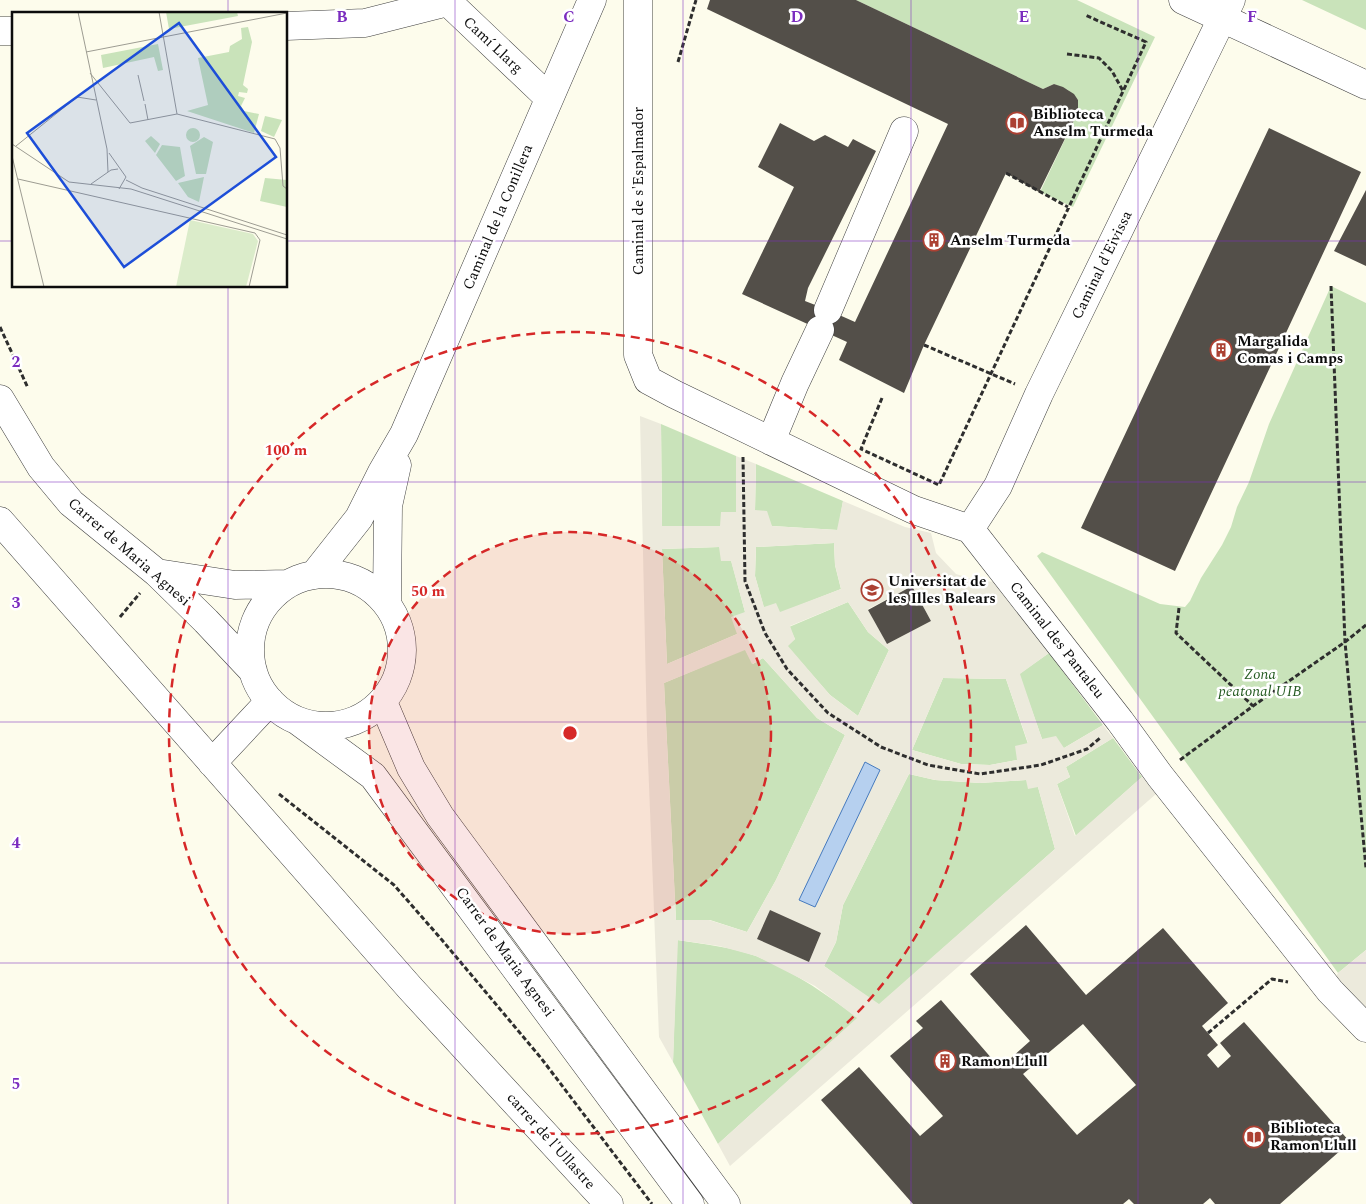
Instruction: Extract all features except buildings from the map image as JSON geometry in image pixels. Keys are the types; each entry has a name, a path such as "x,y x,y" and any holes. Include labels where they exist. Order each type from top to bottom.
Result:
{"street":[{"name":"Caminal de la Conillera","path":"404,434 548,97 592,0"},
{"name":"Caminal de s'Espalmador","path":"638,0 638,355 648,380 745,429"},
{"path":"1183,0 1226,9 1366,85"},
{"name":"Camí Llarg","path":"288,26 365,23 448,2 548,97"},
{"name":"Caminal d'Eivissa","path":"970,529 998,486 1039,394 1226,9"},
{"path":"771,441 904,131"},
{"name":"Carrer de Maria Agnesi","path":"0,399 41,467 71,504 157,573 206,621 252,671"},
{"path":"745,429 914,510 970,529"},
{"path":"314,575 359,518 404,434"},
{"path":"387,603 388,506 404,434"},
{"name":"carrer de l'Ullastre","path":"0,521 410,988 609,1204"},
{"name":"Caminal des Pantaleu","path":"970,529 1120,721 1160,776 1330,991 1366,1028"},
{"path":"157,573 235,585 287,584"},
{"path":"334,574 354,579 372,589 387,603 398,622 403,643 402,664 395,685 383,702 365,717 343,725 320,727 298,721 277,710 262,692 252,671 249,646 255,622 268,600 287,584 300,578 314,575 334,574"},
{"path":"212,763 270,701"},
{"name":"Carrer de Maria Agnesi","path":"383,702 410,768 440,816 726,1204"},
{"name":"Carrer de Maria Agnesi","path":"298,721 374,776 690,1204"}],"path":[{"path":"678,62 696,0"},
{"path":"882,398 861,449 939,486 1146,42 1084,15"},
{"path":"1067,54 1100,58 1112,71 1123,91"},
{"path":"1006,174 1068,207"},
{"path":"1331,286 1345,642 1366,868"},
{"path":"0,327 31,395"},
{"path":"924,345 1039,394"},
{"path":"745,429 743,459 745,581 765,633 787,669 828,713 881,747 928,765 980,774 1041,765 1087,749 1120,721"},
{"path":"125,624 120,617 157,573"},
{"path":"1179,608 1176,633 1254,706"},
{"path":"1160,776 1366,626"},
{"path":"279,794 394,886 541,1058 652,1204"},
{"path":"1208,1033 1272,979 1330,991"}],"green space":[{"path":"856,0 1077,0 1155,37 1073,207 1040,192 1078,112 1078,100 1068,90 1054,84 1043,89"},
{"path":"1302,0 1366,0 1366,30"},
{"name":"Zona peatonal UIB","path":"1331,286 1366,303 1366,950 1338,973 1037,556 1042,552 1160,604 1185,607 1231,527 1269,424"},
{"path":"661,424 736,456 736,512 720,526 662,526"},
{"path":"756,464 843,501 838,530 772,526 755,511"},
{"path":"834,543 835,565 841,589 780,613 764,608 755,576 756,547"},
{"path":"719,547 731,560 745,612 737,634 667,664 662,549"},
{"path":"848,602 868,632 889,650 858,716 830,695 787,646 795,639 789,627"},
{"path":"745,649 753,664 763,658 817,718 845,735 776,880 747,932 710,920 676,920 664,683"},
{"path":"1049,653 1103,725 1064,748 1042,739 1019,674"},
{"path":"943,678 1006,679 1028,744 1017,760 990,765 961,764 912,750"},
{"path":"1113,738 1142,777 1076,836 1057,784 1070,777 1066,767"},
{"path":"909,774 935,780 980,783 1026,780 1038,787 1055,849 879,1005 824,966 836,942 843,905"},
{"path":"677,940 727,948 756,956 809,984 858,1018 718,1144 673,1062"}],"shaded area":[{"path":"640,416 661,424 662,526 720,526 721,512 736,512 736,456 756,464 755,510 767,511 772,526 837,530 843,501 905,527 931,533 936,553 956,574 975,580 995,582 1049,653 1020,674 1042,739 1056,736 1064,748 1103,725 1113,738 1066,767 1070,777 1057,784 1075,836 1142,777 1156,794 730,1166 718,1144 857,1018 815,986 756,956 719,946 678,940 673,1062 659,1037 647,735","holes":["834,543 835,565 841,589 780,612 776,603 764,607 755,576 756,547","719,547 721,561 731,561 745,612 731,617 737,634 667,664 662,549","912,586 931,621 887,644 868,609","848,602 868,632 889,650 858,716 830,695 788,646 795,639 790,626","745,650 752,664 763,658 817,718 845,735 776,880 747,932 709,920 676,920 664,683","943,678 1006,679 1028,743 1015,746 1017,760 990,765 961,764 912,750","865,763 880,770 815,907","909,774 935,780 980,783 1026,780 1028,789 1038,787 1055,849 879,1004 824,966 836,942 843,905","770,911 821,933 809,962 758,939"]},
{"path":"1366,950 1366,1010 1333,982 1338,973"}],"water":[{"path":"865,762 880,770 815,907 799,900"}],"place":[{"name":"Biblioteca Anselm Turmeda","path":"1017,123"},
{"name":"Anselm Turmeda","path":"934,240"},
{"name":"Margalida Comas i Camps","path":"1221,350"},
{"name":"Universitat de les Illes Balears","path":"872,590"},
{"name":"Ramon Llull","path":"945,1061"},
{"name":"Biblioteca Ramon Llull","path":"1254,1137"}]}
